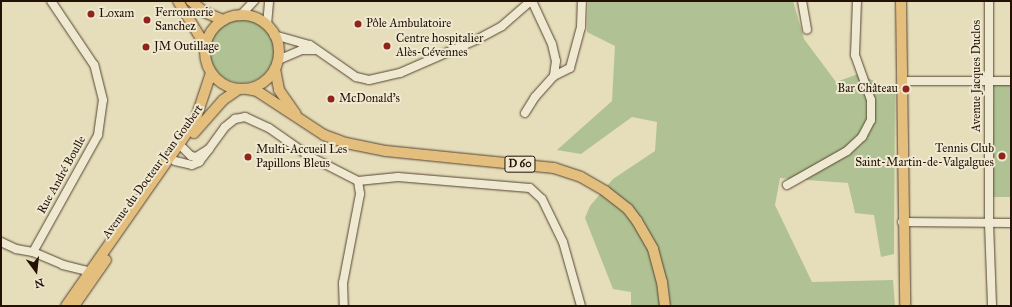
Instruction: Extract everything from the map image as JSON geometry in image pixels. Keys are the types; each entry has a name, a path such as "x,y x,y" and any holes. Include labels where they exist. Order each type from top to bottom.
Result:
{"main road":[{"path":"178,1 205,45"},
{"path":"191,1 204,12 223,20"},
{"path":"901,1 904,306"},
{"path":"240,16 249,16 267,25 274,35 278,47 276,64 263,82 243,89 219,81 211,73 205,55 205,45 212,31 223,20 240,16"},
{"name":"D 60","path":"276,64 279,90 301,120"},
{"name":"Avenue du Docteur Jean Goubert","path":"93,275 181,146 195,121 211,73"},
{"name":"D 60","path":"243,89 257,91 324,135 365,148 504,161 554,168 581,176 628,209 637,222 653,249 662,282 665,306"},
{"name":"Avenue du Docteur Jean Goubert","path":"93,275 175,161 181,146 212,112 243,89"},
{"path":"66,306 93,275"},
{"path":"74,306 93,275"}],"street":[{"name":"Rue André Boulle","path":"33,252 98,135 103,100 94,65 51,1"},
{"path":"240,16 254,1"},
{"path":"267,25 269,1"},
{"path":"274,35 310,45 356,77 369,80 384,78 447,53 502,26 532,1 552,44 556,61 554,76"},
{"path":"525,113 535,97 554,76 570,68 581,27 582,1"},
{"path":"802,1 806,30"},
{"path":"787,185 847,151 862,136 871,120 871,100 855,55 857,1"},
{"name":"Avenue Jacques Duclos","path":"989,1 989,223 992,306"},
{"path":"276,64 294,52 317,50"},
{"path":"902,81 1011,81"},
{"path":"175,161 192,165 199,162 225,127 235,119 245,117 269,128 309,156 358,181 398,177 530,188 542,199 563,242 581,306"},
{"path":"181,146 191,156 196,157 209,149"},
{"path":"344,306 343,283 360,194 358,181"},
{"path":"902,222 1011,223"},
{"path":"1,242 16,249 33,252 63,265 93,275"}],"green space":[{"path":"588,1 793,1 804,39 836,82 858,74 895,90 894,254 881,257 874,215 855,213 848,183 780,178 775,205 812,282 893,280 895,306 631,306 631,292 613,289 585,218 590,206 613,179 655,151 657,122 632,117 581,154 557,150 612,101 615,46 587,32"},
{"path":"236,19 248,19 265,28 272,39 274,51 272,63 265,74 248,83 236,83 224,78 215,69 210,57 210,45 215,33 224,24"},
{"name":"Tennis Club Saint-Martin-de-Valgalgues","path":"1011,84 1011,197 993,197 994,85"}],"place":[{"name":"Loxam","path":"91,14"},
{"name":"Ferronnerie Sanchez","path":"147,20"},
{"name":"Pôle Ambulatoire","path":"358,24"},
{"name":"Centre hospitalier Alès-Cévennes","path":"387,46"},
{"name":"JM Outillage","path":"146,47"},
{"name":"Bar Château","path":"906,89"},
{"name":"McDonald's","path":"331,99"},
{"name":"Tennis Club Saint-Martin-de-Valgalgues","path":"1002,156"},
{"name":"Multi-Accueil Les Papillons Bleus","path":"248,157"}]}
